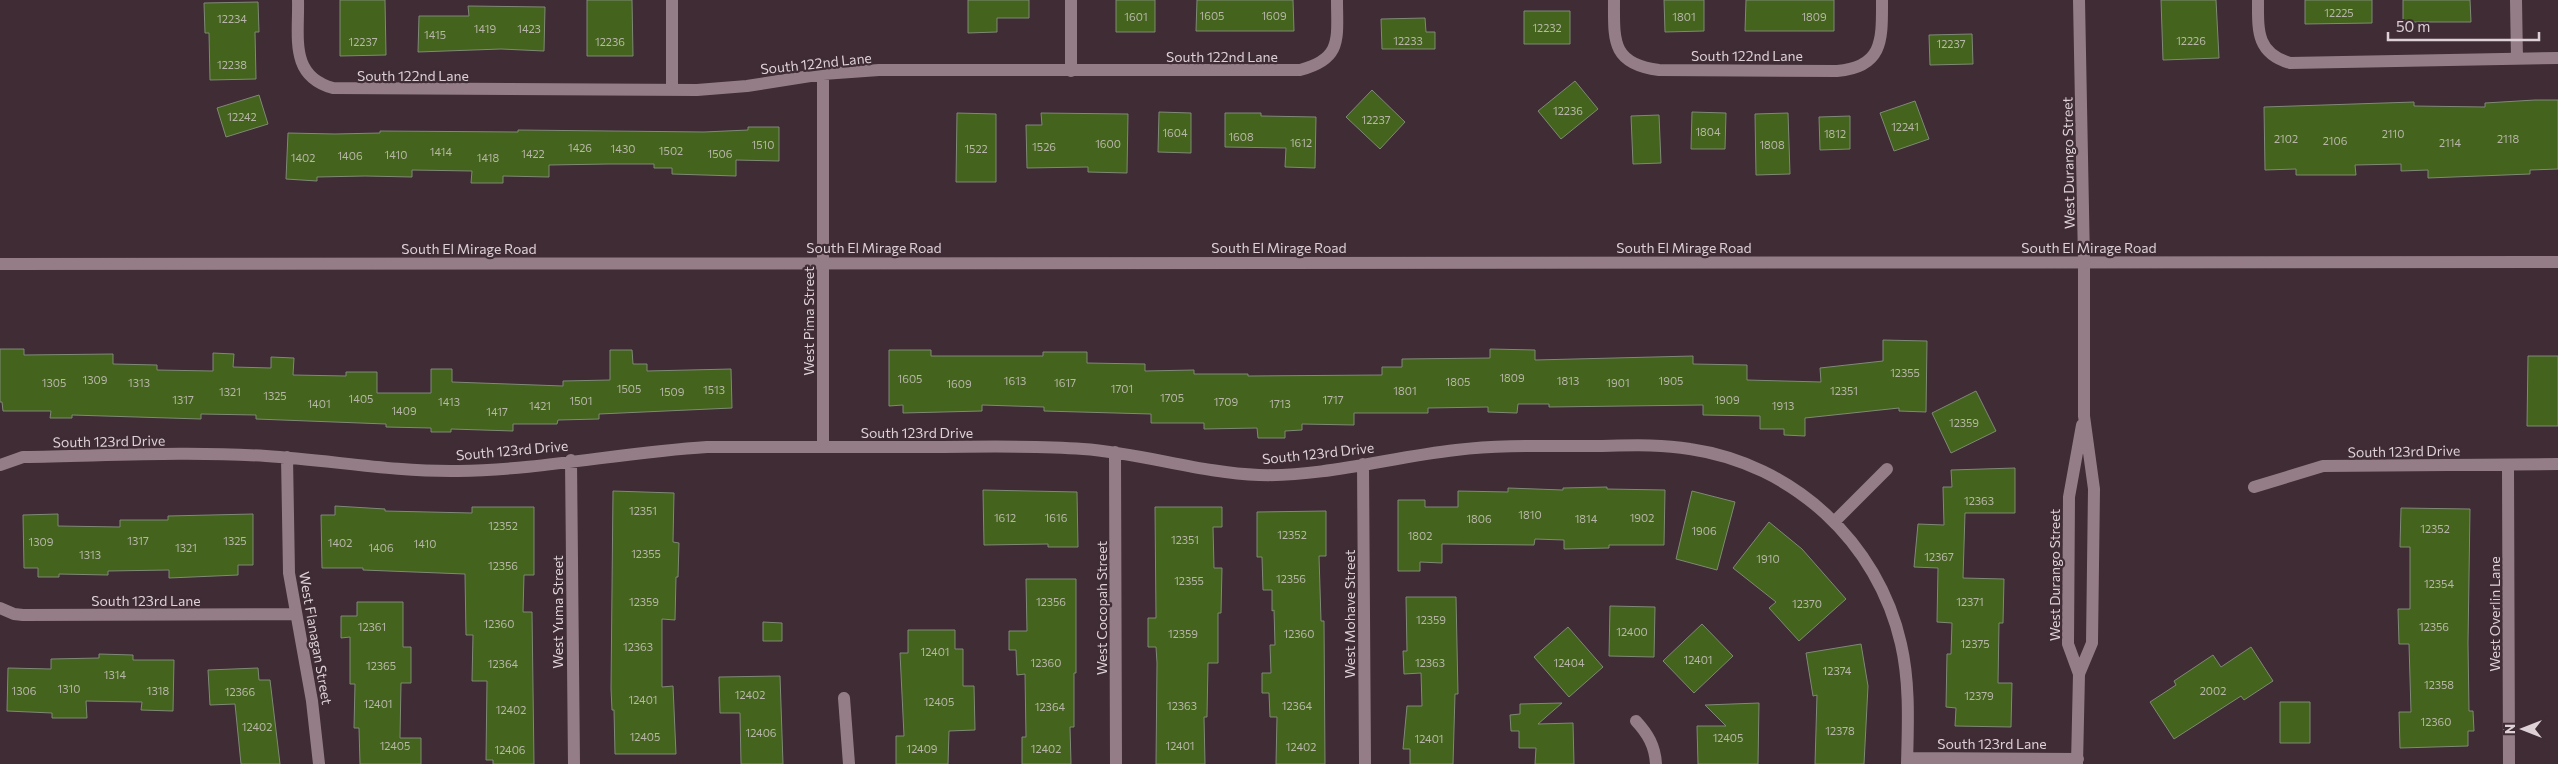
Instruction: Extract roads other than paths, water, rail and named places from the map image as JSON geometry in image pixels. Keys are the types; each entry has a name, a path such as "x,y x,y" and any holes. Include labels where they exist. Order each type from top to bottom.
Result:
{"street":[{"name":"South 122nd Lane","path":"298,0 299,55 303,67 310,78 321,85 346,90 672,90 730,88 824,74 879,70 1286,72 1315,66 1326,60 1334,48 1337,34 1337,0"},
{"path":"672,0 672,90"},
{"path":"1071,0 1071,71"},
{"name":"South 122nd Lane","path":"1614,0 1614,36 1617,48 1624,58 1633,65 1659,70 1837,71 1861,66 1871,60 1878,50 1881,38 1882,0"},
{"name":"West Durango Street","path":"2079,0 2084,261 2084,416 2094,489 2092,643 2079,674"},
{"path":"2258,0 2260,34 2270,54 2290,63 2558,58"},
{"path":"2516,0 2517,59"},
{"name":"West Pima Street","path":"823,447 824,74"},
{"name":"South El Mirage Road","path":"0,264 2558,262"},
{"name":"West Durango Street","path":"2078,761 2079,674 2068,644 2068,497 2084,416"},
{"name":"South 123rd Drive","path":"0,465 23,457 218,454 435,471 506,469 571,460 707,447 1039,446 1115,452 1260,475 1297,473 1475,448 1520,446 1687,448 1726,456 1765,471 1803,494 1820,508 1850,539 1876,578 1895,622 1906,673 1907,761"},
{"name":"West Cocopah Street","path":"1115,452 1116,764"},
{"name":"West Flanagan Street","path":"287,458 288,567 294,614 312,701 319,764"},
{"name":"West Yuma Street","path":"571,460 574,764"},
{"name":"West Mohave Street","path":"1363,464 1365,764"},
{"name":"South 123rd Drive","path":"2254,487 2323,466 2558,464"},
{"name":"West Overlin Lane","path":"2508,465 2510,764"},
{"path":"1834,522 1887,469"},
{"name":"South 123rd Lane","path":"0,608 14,614 23,615 294,614"},
{"path":"844,698 848,764"},
{"path":"1636,721 1646,731 1653,744 1656,764"},
{"name":"South 123rd Lane","path":"1907,761 2078,761"}]}
